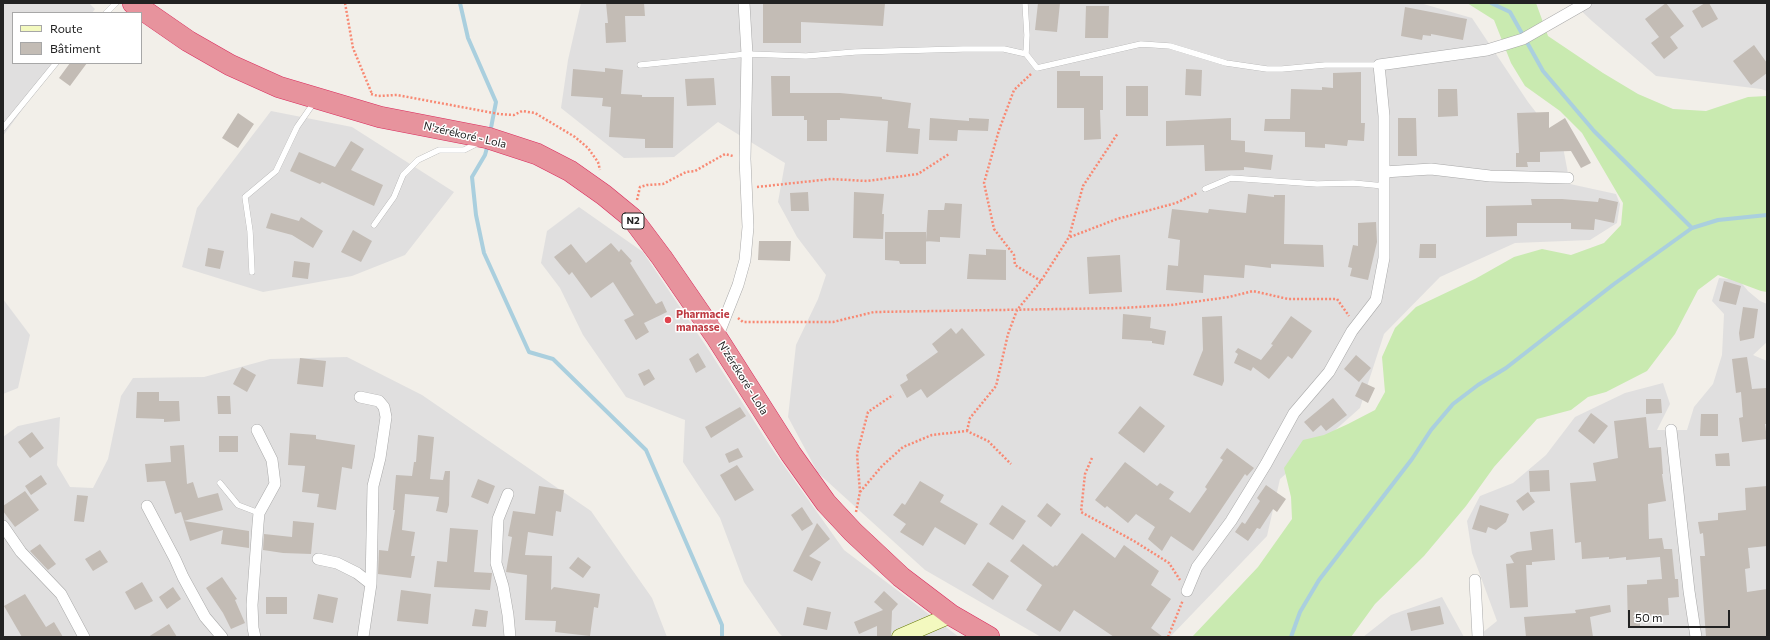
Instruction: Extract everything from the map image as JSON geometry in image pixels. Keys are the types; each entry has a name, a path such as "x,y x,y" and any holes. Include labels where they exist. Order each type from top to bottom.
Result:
{"highway":[{"name":"N'zérékoré - Lola","path":"133,3 188,41 230,65 279,87 380,118 488,138 537,154 570,171 604,195 632,218 717,338 791,454 826,503 853,532 901,577 951,615 989,637"}],"street":[{"path":"717,338 738,285 745,260 748,227 745,159 747,54 744,3"},
{"path":"1187,591 1197,567 1231,521 1266,464 1294,413 1329,372 1356,326 1376,300 1384,258 1384,116 1379,66 1487,50 1523,40 1586,3"},
{"path":"1384,172 1431,169 1490,176 1568,178"},
{"path":"360,397 379,401 384,407 386,416 380,458 373,486 371,584 363,637"},
{"path":"255,637 252,605 259,513 275,484 272,460 257,430"},
{"path":"1671,430 1688,591 1696,637"},
{"path":"508,494 498,519 496,563 504,593 510,637"},
{"path":"147,506 205,617 222,637"},
{"path":"3,526 21,552 61,594 84,637"},
{"path":"318,559 337,563 357,573 371,584"},
{"path":"1475,580 1478,637"},
{"path":"900,637 951,615"}],"lane":[{"path":"107,12 116,3"},
{"path":"1025,3 1027,35 1026,54"},
{"path":"640,65 747,54 806,56 855,52 1004,49 1026,54 1037,68 1141,44 1170,46 1226,63 1267,69 1325,65 1379,66"},
{"path":"3,128 55,64"},
{"path":"252,272 250,231 245,197 276,171 297,127 317,99"},
{"path":"374,225 394,197 403,175 418,160 439,150 464,150 488,138"},
{"path":"1205,189 1231,178 1317,184 1353,183 1384,186"},
{"path":"220,483 238,505 259,513"}],"path":[{"path":"345,3 353,48 380,118"},
{"path":"1037,68 1014,90 999,130 984,183 994,229 1014,255 1015,265 1041,281"},
{"path":"372,94 378,96 397,96 499,114 514,115 522,111 535,112 576,137 588,148 598,162 604,195"},
{"path":"967,431 970,418 996,386 1008,334 1017,310 1041,281 1069,238 1083,186 1118,133"},
{"path":"632,218 640,187 663,184 686,172 695,171 725,154 745,159"},
{"path":"746,188 831,179 867,181 918,174 949,154"},
{"path":"1069,238 1117,220 1176,203 1205,189"},
{"path":"728,309 743,322 834,322 874,312 1017,310 1040,308 1082,309 1171,305 1229,297 1253,290 1288,299 1337,299 1356,326"},
{"path":"853,532 860,492 857,454 868,412 892,395"},
{"path":"860,492 882,466 903,447 932,435 967,431 988,442 1010,464"},
{"path":"1092,458 1086,474 1081,512 1134,540 1169,563 1187,591 1168,637"}],"shaded area":[{"path":"3,3 89,3 95,9 93,12 12,12 12,64 55,64 3,136"},
{"path":"581,3 1420,3 1472,18 1528,102 1563,147 1570,184 1616,194 1620,204 1617,223 1590,240 1515,243 1440,277 1384,334 1360,408 1280,479 1267,536 1170,637 1041,637 925,570 818,473 788,417 796,345 818,299 826,275 797,237 778,202 785,163 718,122 674,157 624,158 561,108 568,60"},
{"path":"1573,3 1767,3 1767,91 1656,76"},
{"path":"271,111 352,127 454,192 405,255 352,276 263,292 182,267 197,208"},
{"path":"579,207 643,252 710,352 770,446 844,550 959,637 783,637 779,633 744,582 720,518 683,462 685,420 626,397 583,335 560,288 541,263 547,231"},
{"path":"1719,278 1739,280 1748,291 1760,301 1767,304 1767,342 1753,355 1767,361 1767,637 1477,637 1497,621 1472,553 1467,521 1480,496 1513,483 1546,455 1575,417 1625,393 1663,383 1670,404 1657,430 1687,430 1694,407 1713,384 1722,355 1724,314 1712,301"},
{"path":"3,299 30,335 18,388 3,394"},
{"path":"347,357 422,395 591,511 652,598 667,637 3,637 3,437 18,426 60,417 57,465 70,487 93,488 108,459 121,396 133,378 204,377 270,359"},
{"path":"1442,597 1464,637 1363,637 1391,615"}],"green space":[{"path":"1467,3 1536,3 1548,36 1603,73 1638,94 1673,109 1706,111 1748,97 1767,96 1767,292 1718,275 1698,290 1675,334 1647,371 1606,392 1588,397 1571,410 1537,419 1494,467 1466,506 1424,556 1375,604 1351,637 1192,637 1258,567 1292,519 1291,497 1284,468 1303,440 1324,435 1375,410 1385,392 1382,357 1395,328 1416,307 1475,279 1514,257 1542,249 1571,255 1604,243 1621,225 1623,203 1582,133 1560,111 1525,86 1511,63 1494,20"}],"building":[{"path":"606,3 644,3 645,16 625,16 626,42 606,43 605,23 608,23"},
{"path":"763,3 885,3 883,26 801,22 801,43 763,43"},
{"path":"1038,3 1060,3 1057,32 1035,30"},
{"path":"1666,3 1684,26 1670,37 1678,48 1664,59 1651,43 1659,37 1645,19"},
{"path":"1705,3 1709,3 1718,19 1702,28 1692,11"},
{"path":"1086,6 1109,6 1108,38 1085,38"},
{"path":"1405,7 1467,19 1463,40 1431,34 1431,36 1423,35 1422,40 1401,36"},
{"path":"1754,45 1767,63 1767,73 1751,85 1733,61"},
{"path":"69,64 86,64 70,86 59,78"},
{"path":"605,68 623,70 621,94 642,95 642,97 674,97 673,148 645,148 645,139 609,137 611,107 602,106 603,98 571,96 573,69 605,72"},
{"path":"1186,69 1202,70 1201,96 1185,95"},
{"path":"1057,71 1080,71 1080,76 1103,76 1103,110 1100,110 1101,139 1084,140 1084,108 1057,108"},
{"path":"1361,72 1361,123 1365,123 1364,141 1348,140 1347,146 1325,144 1325,148 1305,147 1305,132 1264,131 1265,119 1290,119 1291,89 1322,90 1322,87 1333,88 1333,73"},
{"path":"771,76 790,76 790,93 840,93 882,97 882,99 911,103 908,128 920,129 918,154 886,152 888,121 840,118 840,120 827,120 827,141 807,141 807,120 804,120 804,116 772,116"},
{"path":"714,78 716,105 687,106 685,79"},
{"path":"1126,86 1148,86 1148,116 1126,116"},
{"path":"1438,89 1457,89 1458,116 1438,117"},
{"path":"1549,112 1549,128 1565,118 1591,163 1581,168 1571,151 1540,152 1540,162 1527,162 1528,167 1516,167 1516,153 1519,153 1517,113"},
{"path":"238,113 254,124 238,148 222,138"},
{"path":"930,118 969,121 969,118 989,119 988,131 958,130 957,141 929,140"},
{"path":"1231,118 1231,140 1245,141 1245,152 1273,155 1271,170 1244,167 1244,170 1205,171 1204,145 1166,146 1166,121"},
{"path":"1398,118 1416,118 1417,156 1398,156"},
{"path":"351,141 364,149 351,170 383,185 374,206 322,182 320,184 290,171 299,152 335,167"},
{"path":"808,192 809,211 791,211 790,193"},
{"path":"854,192 884,194 882,214 884,214 883,239 853,238"},
{"path":"1248,194 1274,197 1274,195 1285,195 1284,244 1323,245 1324,267 1271,264 1271,268 1245,265 1244,278 1204,275 1203,293 1166,290 1168,265 1178,266 1180,240 1168,238 1172,209 1208,213 1209,209 1246,213"},
{"path":"1599,198 1618,202 1614,223 1595,219 1594,230 1571,229 1571,223 1517,223 1517,236 1486,237 1486,206 1532,205 1531,199 1562,199 1598,202"},
{"path":"945,203 962,204 960,238 940,237 940,242 926,241 928,210 944,210"},
{"path":"271,213 299,221 301,217 323,231 313,248 292,235 266,228"},
{"path":"1376,222 1377,242 1368,280 1350,276 1352,268 1348,267 1353,245 1358,246 1358,223"},
{"path":"353,230 372,241 361,262 341,252"},
{"path":"885,232 926,232 926,264 900,264 899,261 885,260"},
{"path":"759,241 791,241 790,261 758,260"},
{"path":"611,243 619,252 621,249 632,261 630,263 656,304 662,301 667,312 644,323 649,332 636,340 624,320 634,315 613,282 591,298 572,272 569,275 554,257 571,244 586,263"},
{"path":"1420,244 1436,244 1436,258 1419,258"},
{"path":"208,248 224,251 220,269 205,266"},
{"path":"986,249 1006,250 1006,280 967,279 969,254 986,255"},
{"path":"1120,255 1122,292 1089,294 1087,257"},
{"path":"294,261 310,263 308,279 292,277"},
{"path":"1724,281 1741,286 1736,305 1719,301"},
{"path":"1743,307 1758,309 1754,338 1740,341 1739,333"},
{"path":"1123,314 1151,317 1150,328 1166,331 1164,345 1152,343 1152,341 1122,339"},
{"path":"1222,316 1224,381 1222,386 1193,375 1203,350 1202,317"},
{"path":"1291,316 1312,331 1292,359 1288,356 1269,379 1253,367 1251,371 1234,363 1238,354 1235,352 1238,348 1261,360 1273,345 1271,344"},
{"path":"951,328 956,334 962,328 985,355 927,398 921,389 907,398 900,385 908,380 906,375 938,352 932,344"},
{"path":"698,353 706,367 696,373 689,359"},
{"path":"1356,355 1371,368 1359,382 1344,369"},
{"path":"1747,357 1752,389 1766,388 1767,424 1765,424 1767,439 1742,442 1739,418 1743,417 1741,392 1736,393 1732,359"},
{"path":"300,358 326,361 323,387 297,384"},
{"path":"242,367 256,375 247,392 233,384"},
{"path":"649,369 655,379 644,386 638,374"},
{"path":"1362,382 1375,388 1368,403 1355,396"},
{"path":"137,392 159,392 159,401 179,401 180,421 164,422 164,419 136,418"},
{"path":"217,396 230,396 231,414 218,414"},
{"path":"1333,398 1347,415 1326,431 1321,425 1313,432 1304,422"},
{"path":"1646,399 1661,399 1662,413 1646,414"},
{"path":"1140,406 1165,426 1144,453 1118,433"},
{"path":"740,407 746,416 711,438 705,427"},
{"path":"1591,413 1608,426 1594,444 1578,431"},
{"path":"1701,414 1718,414 1718,436 1700,436"},
{"path":"1646,417 1649,448 1661,447 1662,474 1666,501 1648,504 1649,539 1662,538 1664,549 1672,549 1675,579 1678,579 1679,597 1668,598 1669,615 1640,617 1640,627 1628,628 1627,585 1647,584 1647,580 1662,579 1660,557 1626,560 1626,557 1609,559 1609,557 1582,559 1581,542 1575,543 1570,483 1596,481 1593,463 1618,458 1614,421"},
{"path":"32,432 44,448 30,458 18,442"},
{"path":"290,433 316,435 316,439 355,445 352,469 342,467 336,510 317,507 319,494 302,492 305,466 288,465"},
{"path":"418,435 434,437 430,479 443,480 445,471 450,471 449,505 447,513 436,511 439,497 405,494 402,530 415,532 411,556 415,556 411,578 378,574 379,550 388,551 395,510 393,510 396,475 412,476 414,462 416,462"},
{"path":"219,436 238,436 238,452 219,452"},
{"path":"184,445 187,484 193,482 198,498 218,493 223,510 184,521 249,531 249,548 221,544 223,530 190,541 181,512 175,514 165,481 147,482 145,464 171,462 170,446"},
{"path":"738,448 743,457 729,463 725,454"},
{"path":"1227,448 1254,468 1247,476 1245,474 1193,551 1171,536 1162,551 1148,539 1155,527 1136,514 1128,523 1107,506 1105,508 1095,500 1125,462 1157,486 1160,483 1174,492 1169,499 1190,513 1207,489 1205,487 1223,460 1220,458"},
{"path":"1729,453 1730,466 1716,466 1715,454"},
{"path":"737,465 754,490 735,501 720,475"},
{"path":"1549,470 1550,491 1530,492 1529,471"},
{"path":"41,475 47,484 31,495 25,486"},
{"path":"478,479 495,486 488,504 471,497"},
{"path":"920,481 944,495 940,502 978,524 965,545 935,527 923,546 900,532 906,524 893,515 902,503 905,505"},
{"path":"1266,485 1286,499 1277,512 1273,509 1260,529 1257,528 1248,541 1235,532 1242,522 1245,524 1260,501 1257,498"},
{"path":"539,486 564,490 561,512 556,511 553,536 528,532 525,555 552,556 551,590 554,587 600,594 598,608 594,607 590,636 555,632 556,621 525,620 527,575 506,572 512,537 508,536 513,511 535,514"},
{"path":"1767,486 1767,546 1748,548 1750,568 1745,569 1747,592 1767,589 1767,637 1706,637 1700,556 1705,556 1703,533 1700,534 1698,522 1718,520 1718,513 1746,510 1745,488"},
{"path":"25,491 39,510 15,527 3,511 3,506"},
{"path":"1528,492 1535,502 1523,511 1516,501"},
{"path":"77,495 88,496 84,522 74,521"},
{"path":"1047,503 1061,514 1051,527 1037,516"},
{"path":"1002,505 1026,521 1013,540 989,524"},
{"path":"1480,505 1509,514 1506,522 1496,530 1488,527 1486,533 1472,529"},
{"path":"802,507 813,524 802,531 791,515"},
{"path":"293,521 314,523 311,554 283,553 263,550 264,534 292,537"},
{"path":"817,523 830,539 809,556 821,562 812,581 793,571"},
{"path":"450,528 478,530 474,572 492,573 490,590 434,587 437,561 447,562"},
{"path":"1553,529 1555,560 1532,562 1532,565 1526,565 1528,607 1510,608 1506,564 1514,563 1510,556 1517,552 1532,550 1530,532"},
{"path":"1082,533 1115,558 1124,545 1159,571 1151,585 1171,599 1151,628 1163,637 1114,637 1074,610 1060,632 1026,610 1042,585 1010,561 1023,544 1053,567 1055,565 1057,566"},
{"path":"40,544 56,564 48,570 30,551"},
{"path":"100,550 108,562 93,571 85,559"},
{"path":"578,557 591,567 583,578 569,568"},
{"path":"988,562 1009,576 993,600 972,585"},
{"path":"222,577 237,599 235,600 245,623 231,629 223,613 206,588"},
{"path":"142,582 153,601 135,610 125,592"},
{"path":"173,587 181,599 167,609 159,597"},
{"path":"401,590 431,594 428,624 397,621"},
{"path":"884,591 898,604 892,611 891,637 877,637 877,626 859,634 854,622 883,610 874,602"},
{"path":"25,594 46,627 54,622 63,637 22,637 4,606"},
{"path":"318,594 338,598 333,623 313,619"},
{"path":"266,597 287,597 287,614 266,614"},
{"path":"1610,605 1611,612 1590,617 1593,637 1526,637 1524,617 1576,613 1575,610"},
{"path":"1440,606 1444,624 1411,631 1407,613"},
{"path":"807,607 831,612 827,630 803,625"},
{"path":"475,609 488,611 486,627 472,626"},
{"path":"169,624 177,637 148,637"}],"waterway":[{"path":"460,3 468,38 496,102 490,133"},
{"path":"1491,3 1510,12 1543,71 1594,131 1692,228"},
{"path":"488,144 485,155 472,177 476,215 484,253 529,352 553,359 646,450 722,625 722,637"},
{"path":"1291,637 1300,612 1319,580 1412,459 1431,430 1453,404 1478,385 1506,368 1614,284 1692,228 1718,220 1767,215"}],"place":[{"name":"Pharmacie manasse","path":"668,320"}]}
